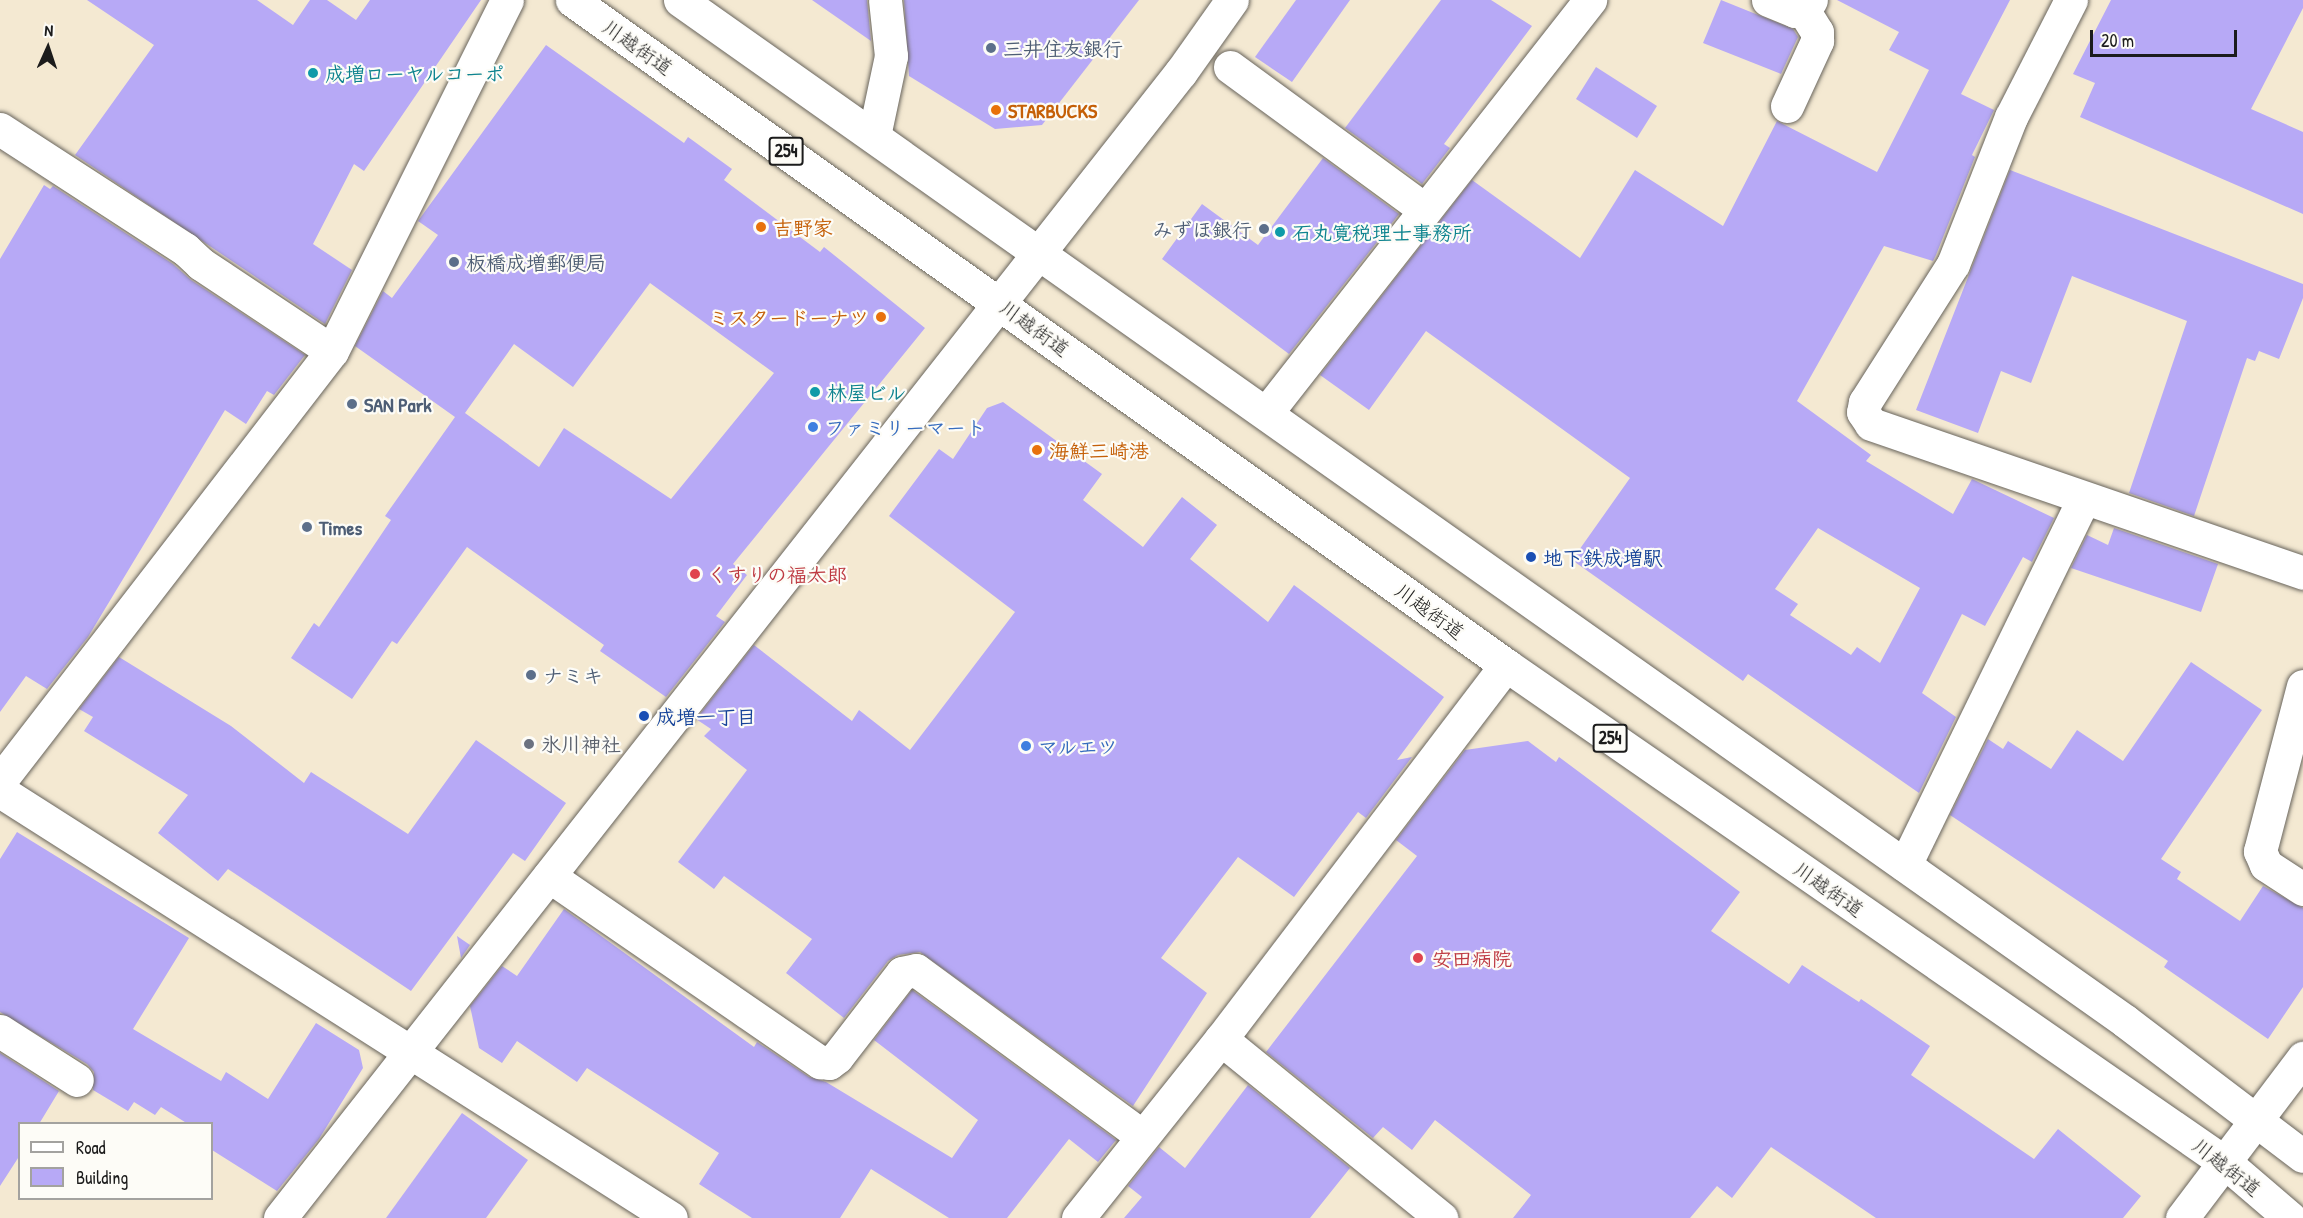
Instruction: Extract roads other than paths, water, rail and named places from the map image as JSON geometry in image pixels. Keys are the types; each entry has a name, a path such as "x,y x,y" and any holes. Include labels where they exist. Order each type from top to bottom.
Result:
{"main road":[{"path":"0,781 332,351 507,0"},
{"name":"川越街道","path":"572,0 1506,666 2227,1164 2290,1218"},
{"path":"680,0 1267,412 2125,1021 2303,1156"},
{"path":"874,136 891,56 885,0"},
{"path":"280,1218 1181,72 1232,0"},
{"path":"1267,412 1590,0"},
{"path":"1768,0 1808,5 1817,32 1817,41 1787,106"},
{"path":"2071,0 2011,117 1953,264 1864,402 1863,412 1871,424 2083,500 2303,573"},
{"path":"1230,67 1424,209"},
{"path":"0,129 185,249 201,264 332,351"},
{"path":"1905,865 2083,500"},
{"path":"1078,1218 1141,1135 1221,1039 1506,666"},
{"path":"2303,686 2260,851 2266,866 2303,890"},
{"path":"0,791 671,1218"},
{"path":"549,876 820,1062 829,1063 837,1057 902,973 916,970 1141,1135"},
{"path":"0,1031 77,1080"},
{"path":"1221,1039 1441,1218"},
{"path":"2182,1218 2227,1164 2303,1058"}],"place":[{"name":"三井住友銀行","path":"991,48"},
{"name":"成増ローヤルコーポ","path":"313,73"},
{"name":"STARBUCKS","path":"996,110"},
{"name":"吉野家","path":"761,227"},
{"name":"みずほ銀行","path":"1264,229"},
{"name":"石丸寛税理士事務所","path":"1280,232"},
{"name":"板橋成増郵便局","path":"454,262"},
{"name":"ミスタードーナツ","path":"881,317"},
{"name":"林屋ビル","path":"815,392"},
{"name":"SAN Park","path":"352,404"},
{"name":"ファミリーマート","path":"813,427"},
{"name":"海鮮三崎港","path":"1037,450"},
{"name":"Times","path":"307,527"},
{"name":"地下鉄成増駅","path":"1531,557"},
{"name":"くすりの福太郎","path":"695,574"},
{"name":"ナミキ","path":"531,675"},
{"name":"成増一丁目","path":"644,716"},
{"name":"氷川神社","path":"529,744"},
{"name":"マルエツ","path":"1026,746"},
{"name":"安田病院","path":"1418,958"}]}
